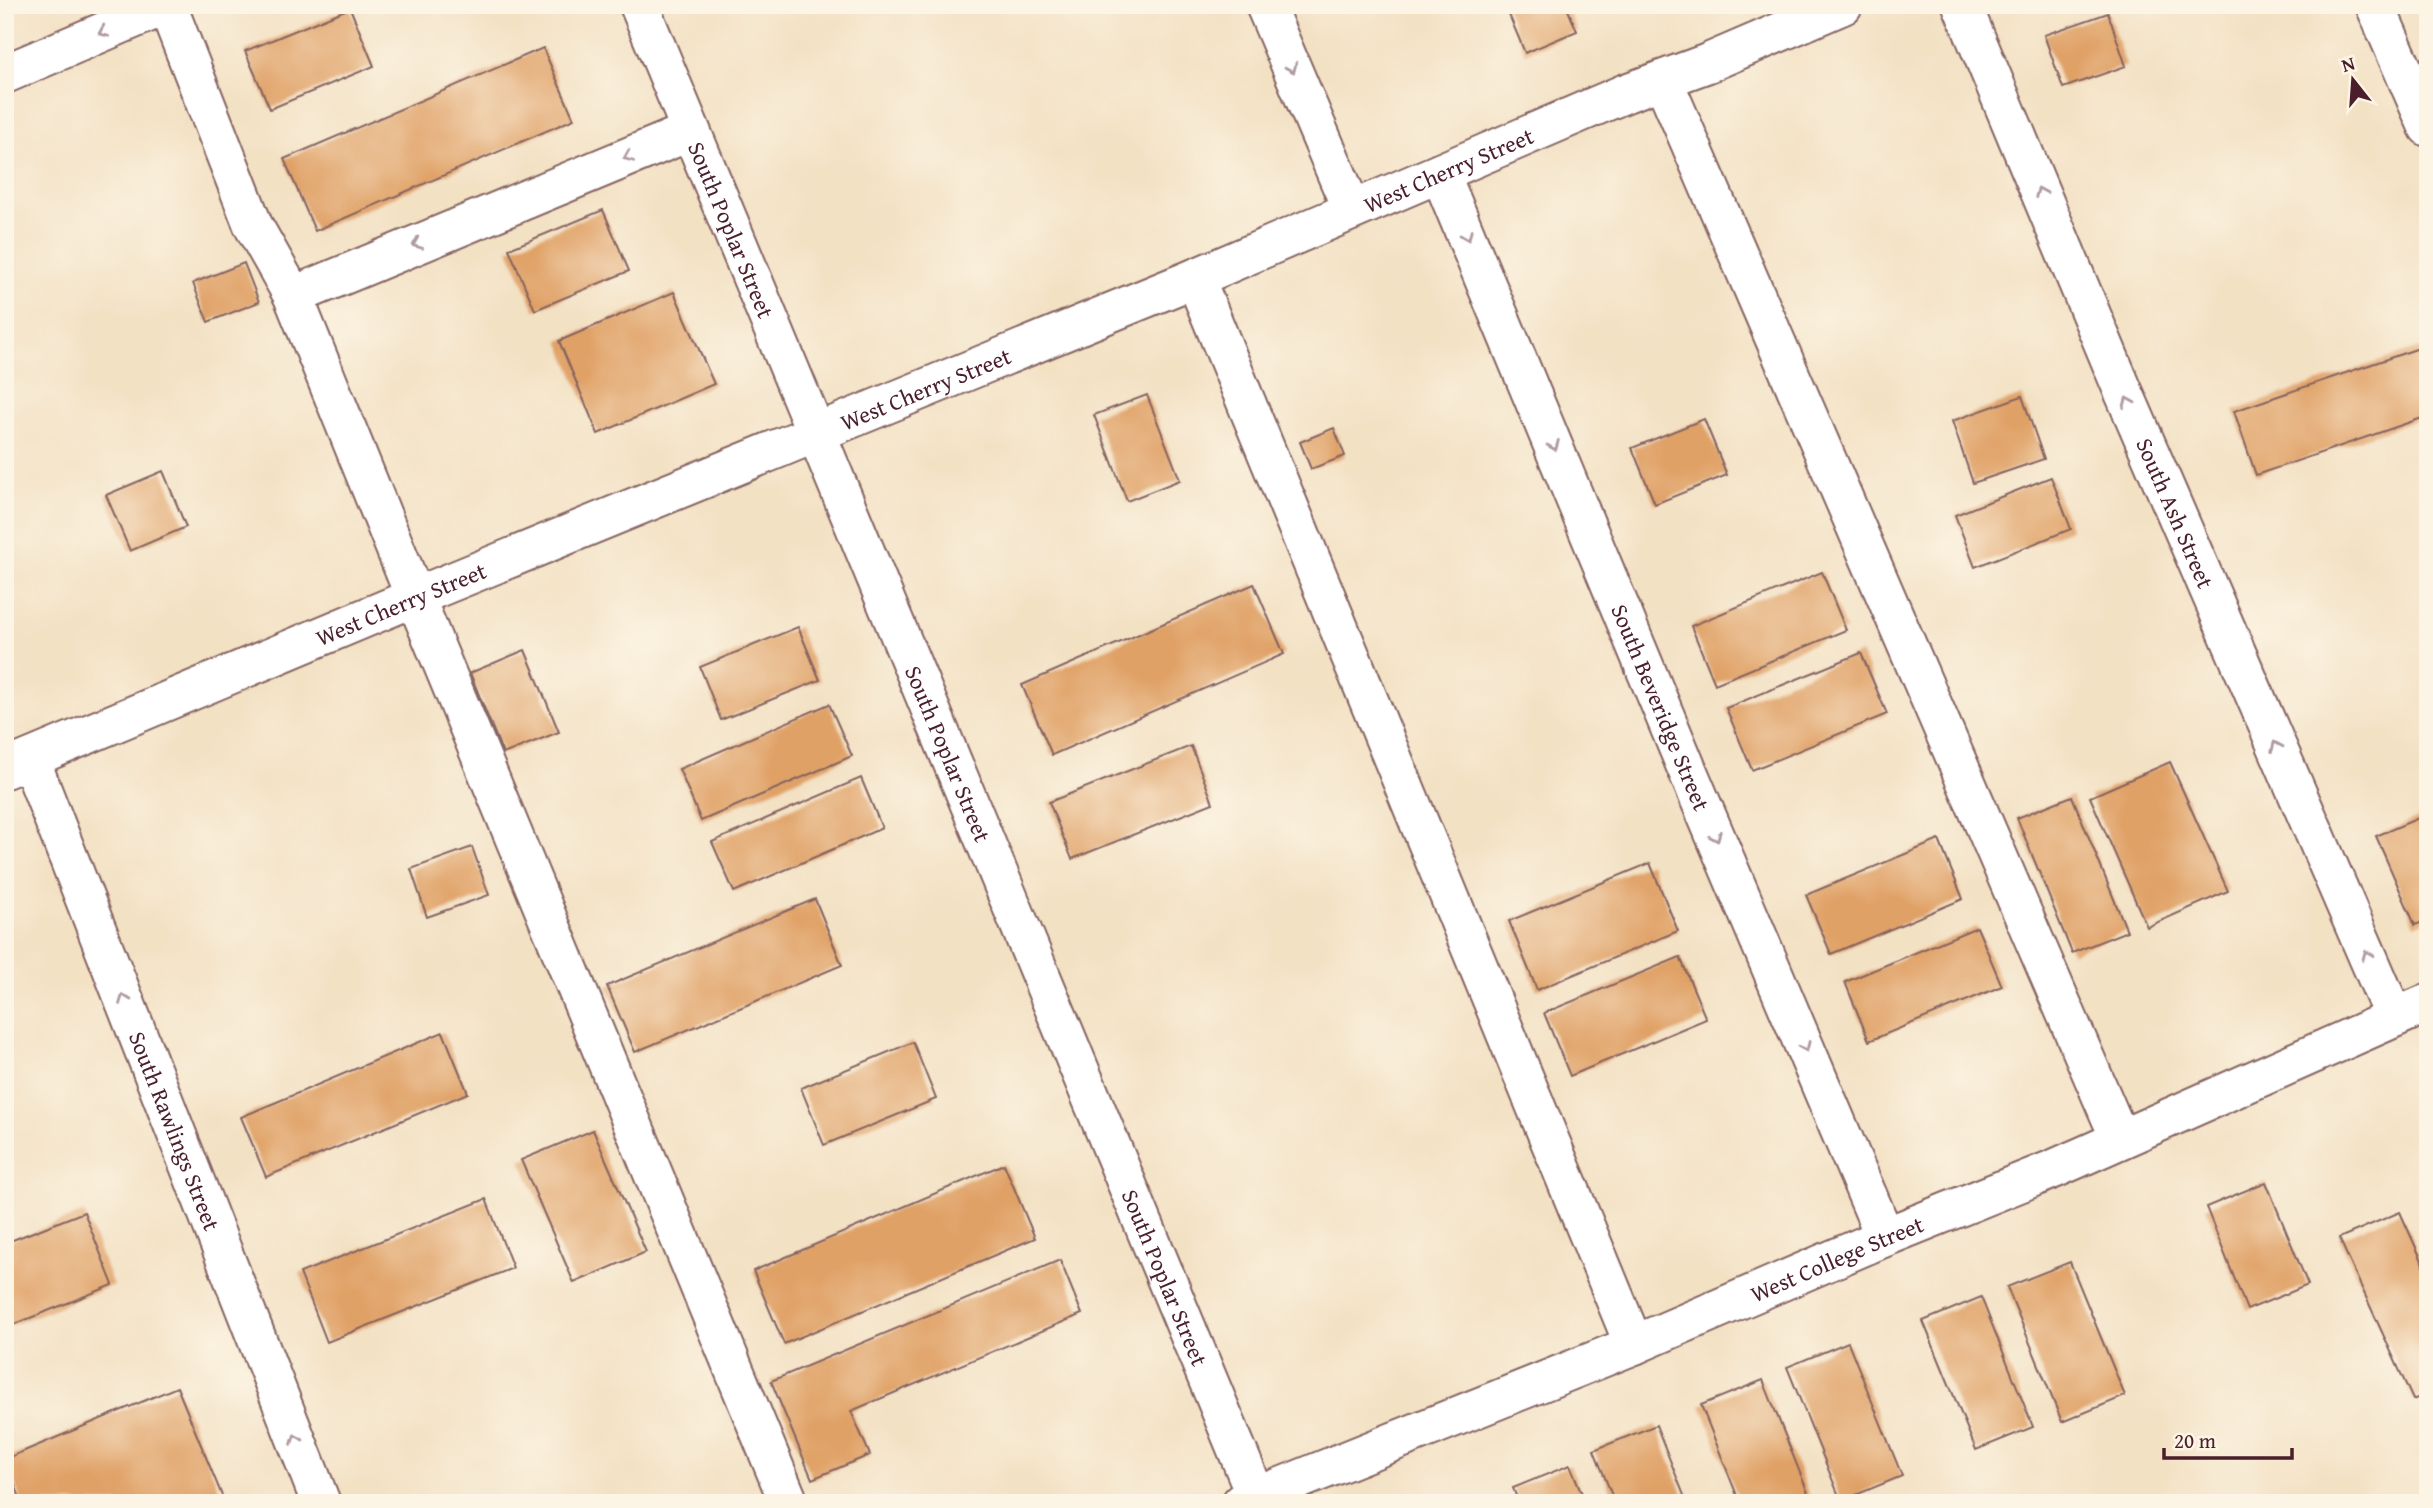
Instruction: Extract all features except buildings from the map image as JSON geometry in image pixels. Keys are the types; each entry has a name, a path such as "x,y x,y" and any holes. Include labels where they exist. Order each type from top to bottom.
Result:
{"street":[{"path":"5,74 167,5 253,225 293,296 789,1503"},
{"name":"South Poplar Street","path":"639,5 1252,1501"},
{"path":"1265,5 1352,210"},
{"name":"West Cherry Street","path":"17,764 415,597 1195,278 1843,5"},
{"name":"South Ash Street","path":"1962,5 2121,386 2411,1010"},
{"path":"2375,5 2428,127"},
{"path":"1663,80 2120,1139"},
{"path":"293,296 691,131"},
{"name":"South Beveridge Street","path":"1440,173 1689,774 1885,1237"},
{"path":"1195,278 1634,1345"},
{"name":"South Rawlings Street","path":"17,764 321,1503"},
{"name":"West College Street","path":"1252,1501 1634,1345 2120,1139 2411,1010"}]}
